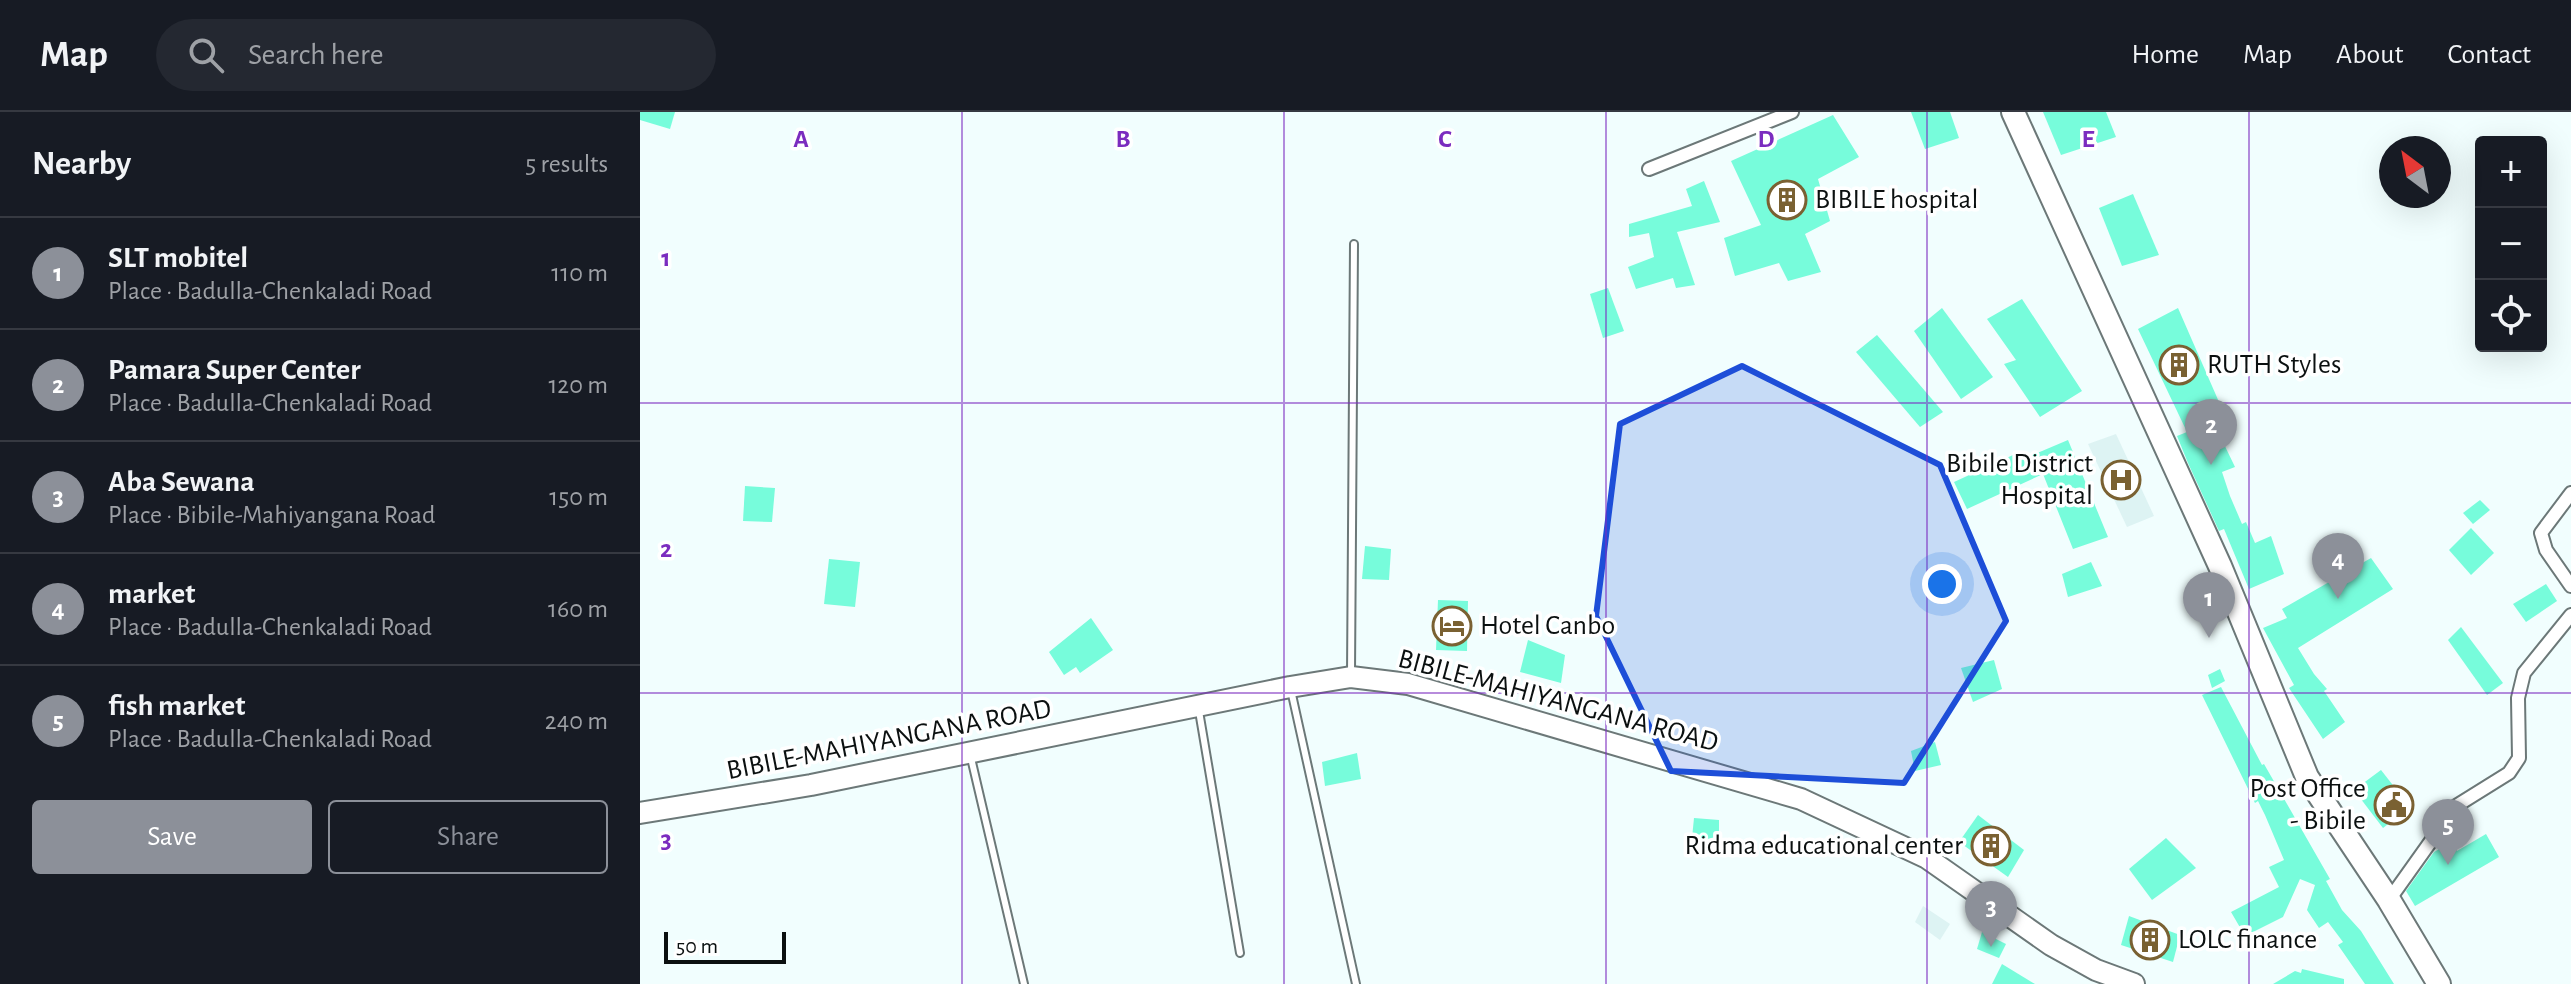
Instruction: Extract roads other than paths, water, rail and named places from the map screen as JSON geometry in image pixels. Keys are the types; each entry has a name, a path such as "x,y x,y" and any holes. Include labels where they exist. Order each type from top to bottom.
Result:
{"highway":[{"path":"2013,112 2220,566 2307,777 2389,900 2439,984"}],"main road":[{"name":"BIBILE-MAHIYANGANA ROAD","path":"640,813 796,788 1351,677 1408,684 1801,799 1927,858 2094,977 2134,984"}],"street":[{"path":"1649,169 1792,112"},
{"path":"2571,493 2541,533 2546,550 2571,586"},
{"path":"2389,900 2456,806 2509,773 2519,758 2518,698 2524,673 2571,615"}],"lane":[{"path":"1351,677 1354,244"},
{"path":"1290,687 1356,984"},
{"path":"1199,707 1240,953"},
{"path":"971,754 1024,984"}],"place":[{"name":"BIBILE hospital","path":"1787,200"},
{"name":"RUTH Styles","path":"2179,365"},
{"name":"Pamara Super Center","path":"2211,465"},
{"name":"Bibile District Hospital","path":"2121,480"},
{"name":"market","path":"2338,599"},
{"name":"Hotel Canbo","path":"1452,626"},
{"name":"SLT mobitel","path":"2209,638"},
{"name":"Post Office - Bibile","path":"2394,805"},
{"name":"Ridma educational center","path":"1991,846"},
{"name":"fish market","path":"2448,865"},
{"name":"LOLC finance","path":"2150,940"},
{"name":"Aba Sewana","path":"1991,947"}]}
